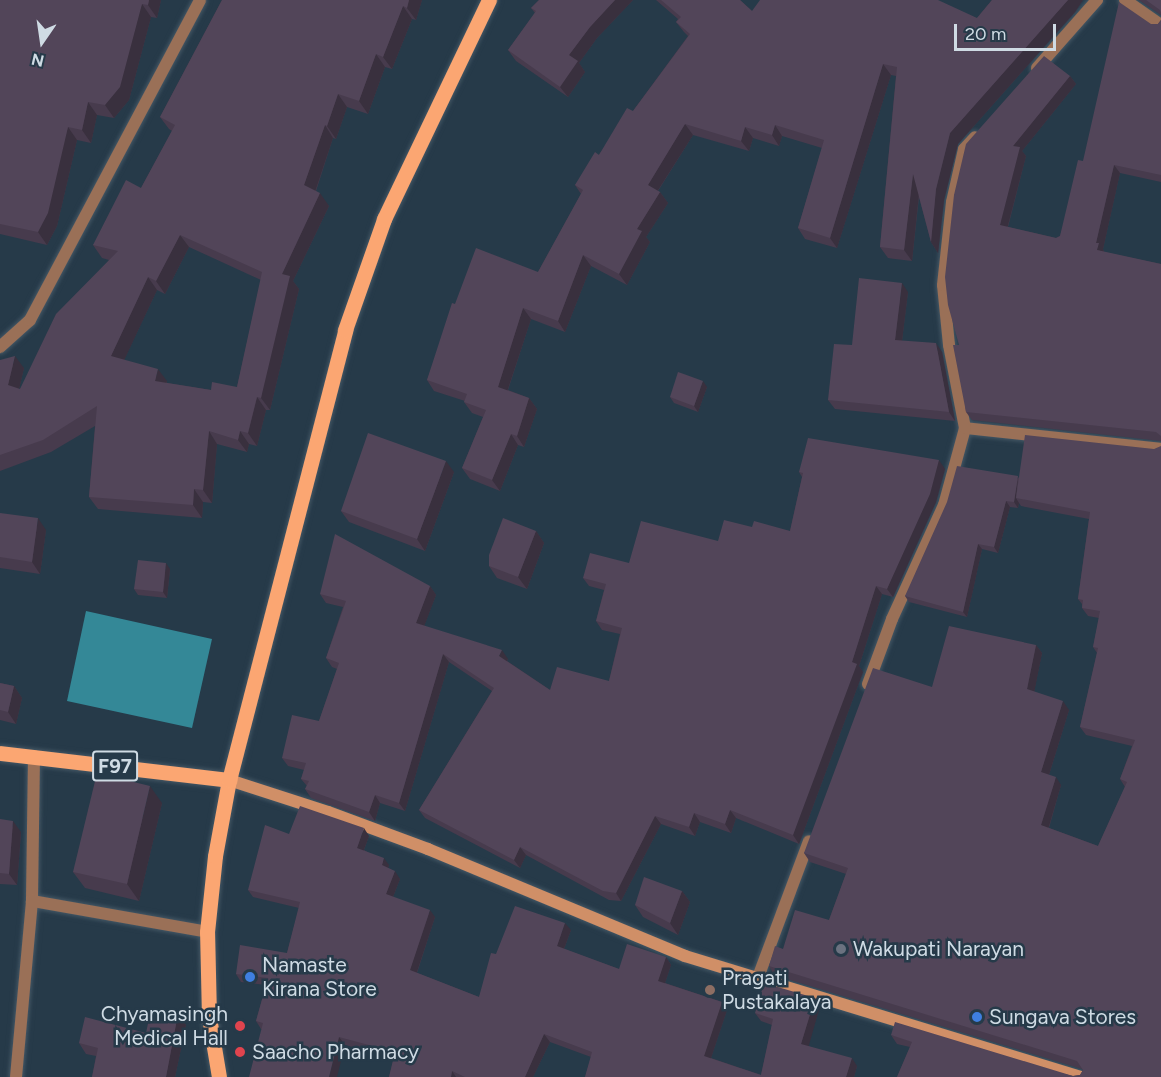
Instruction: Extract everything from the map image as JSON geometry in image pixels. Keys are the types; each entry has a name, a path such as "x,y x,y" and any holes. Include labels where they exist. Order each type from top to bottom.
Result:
{"main road":[{"path":"219,1077 209,1017 207,932 216,856 229,780 345,330 384,219 489,0"},
{"name":"F97","path":"0,753 229,780"},
{"path":"229,780 328,812 428,849 627,933 757,980 1081,1077"}],"street":[{"path":"0,346 30,320 200,0"},
{"path":"1028,80 1097,0"},
{"path":"1125,0 1161,25"},
{"path":"863,695 892,619 944,505 965,428 950,345 943,285 952,202 964,149 988,123"},
{"path":"965,428 1161,449"},
{"path":"16,1077 33,901 34,756"},
{"path":"757,980 814,827"},
{"path":"33,901 207,932"}],"water":[{"path":"86,611 212,639 192,728 67,701"}],"building":[{"path":"0,0 149,0 148,5 142,4 120,87 105,105 88,102 82,130 68,127 48,213 38,232 0,224"},
{"path":"222,0 409,0 407,8 403,6 383,57 376,54 359,101 338,94 304,185 320,193 282,274 290,276 261,398 257,397 248,433 240,431 238,440 209,431 203,490 194,489 193,505 89,497 97,406 43,440 0,455 0,360 15,356 8,385 20,389 56,314 118,251 93,245 126,180 141,188 175,125 160,117","holes":["180,235 262,272 237,387 212,382 211,390 155,381 158,369 111,356 148,277 156,281"]},
{"path":"539,0 615,0 590,27 569,55 578,61 560,87 508,50 536,11 531,8"},
{"path":"661,0 740,0 752,11 760,0 938,0 977,18 992,0 1068,0 950,133 936,189 931,242 913,174 904,250 880,247 897,67 883,64 830,238 798,228 824,140 775,125 772,135 745,127 741,141 685,124 648,185 660,192 637,229 642,231 619,274 583,255 558,321 523,308 498,387 529,398 517,436 511,434 492,480 462,468 486,410 464,402 467,394 427,380 452,303 455,304 476,248 538,272 583,190 575,185 595,152 599,155 627,108 633,111 690,34 676,22 681,17"},
{"path":"1146,0 1161,0 1161,13 1160,10"},
{"path":"1119,2 1151,24 1158,24 1161,20 1161,175 1114,165 1096,243 1099,243 1097,250 1161,264 1161,436 1156,432 966,412 953,345 959,345 948,305 945,277 954,195 966,144 1044,56 1070,76 1013,146 1020,147 1000,225 1056,238 1060,236 1078,160 1083,161"},
{"path":"859,278 902,283 895,340 936,343 949,412 828,400 834,344 852,345"},
{"path":"678,372 703,381 694,406 670,397"},
{"path":"368,433 446,461 417,539 341,511"},
{"path":"1025,435 1154,449 1161,446 1161,1077 897,1077 912,1042 891,1035 895,1022 1073,1076 1080,1075 1083,1070 1077,1061 769,966 775,946 783,949 795,910 829,920 848,868 804,853 873,668 932,687 949,626 1036,645 1027,689 1063,701 1041,772 1056,777 1041,825 1098,846 1127,782 1120,779 1135,740 1080,727 1098,648 1093,647 1100,611 1082,608 1083,600 1078,599 1090,512 1016,498"},
{"path":"808,438 939,460 930,494 887,589 876,586 852,662 857,664 793,835 730,810 725,824 694,813 689,827 655,816 616,893 603,891 520,847 514,860 419,810 494,688 443,654 399,803 375,795 369,812 305,789 309,781 301,779 306,763 282,758 292,715 319,721 339,663 326,658 346,601 320,594 335,534 430,586 416,623 502,650 499,656 550,690 557,667 609,681 622,628 596,621 606,584 583,578 590,553 629,563 641,521 718,541 724,520 752,527 754,521 790,531 803,473 799,472"},
{"path":"957,466 1018,476 1014,502 1006,501 994,547 978,544 963,612 905,596 947,502"},
{"path":"0,513 38,518 32,562 0,557"},
{"path":"503,518 536,531 518,577 489,566 489,555"},
{"path":"138,560 166,563 163,592 134,589"},
{"path":"0,683 14,686 8,712 0,710"},
{"path":"97,773 150,786 127,884 73,872"},
{"path":"300,806 364,828 357,848 384,858 382,865 395,871 386,894 430,910 410,970 479,997 491,953 496,954 515,906 565,923 557,946 619,969 627,944 666,957 658,981 722,1002 704,1056 761,1075 773,1019 755,1013 764,983 815,998 801,1044 852,1058 846,1077 585,1077 592,1052 544,1034 525,1077 465,1077 452,1071 451,1077 389,1077 395,1052 339,1037 329,1077 249,1077 263,1023 256,1021 268,978 236,974 240,945 287,953 300,902 248,890 265,825 289,834"},
{"path":"0,819 13,821 9,874 0,873"},
{"path":"644,877 682,891 670,923 635,905"},
{"path":"151,1009 178,1014 166,1077 92,1077 98,1048 79,1043 85,1017 146,1033"}],"place":[{"name":"Wakupati Narayan","path":"841,949"},
{"name":"Namaste Kirana Store","path":"250,977"},
{"name":"Pragati Pustakalaya","path":"710,990"},
{"name":"Sungava Stores","path":"977,1017"},
{"name":"Chyamasingh Medical Hall","path":"240,1026"},
{"name":"Saacho Pharmacy","path":"240,1052"}]}
